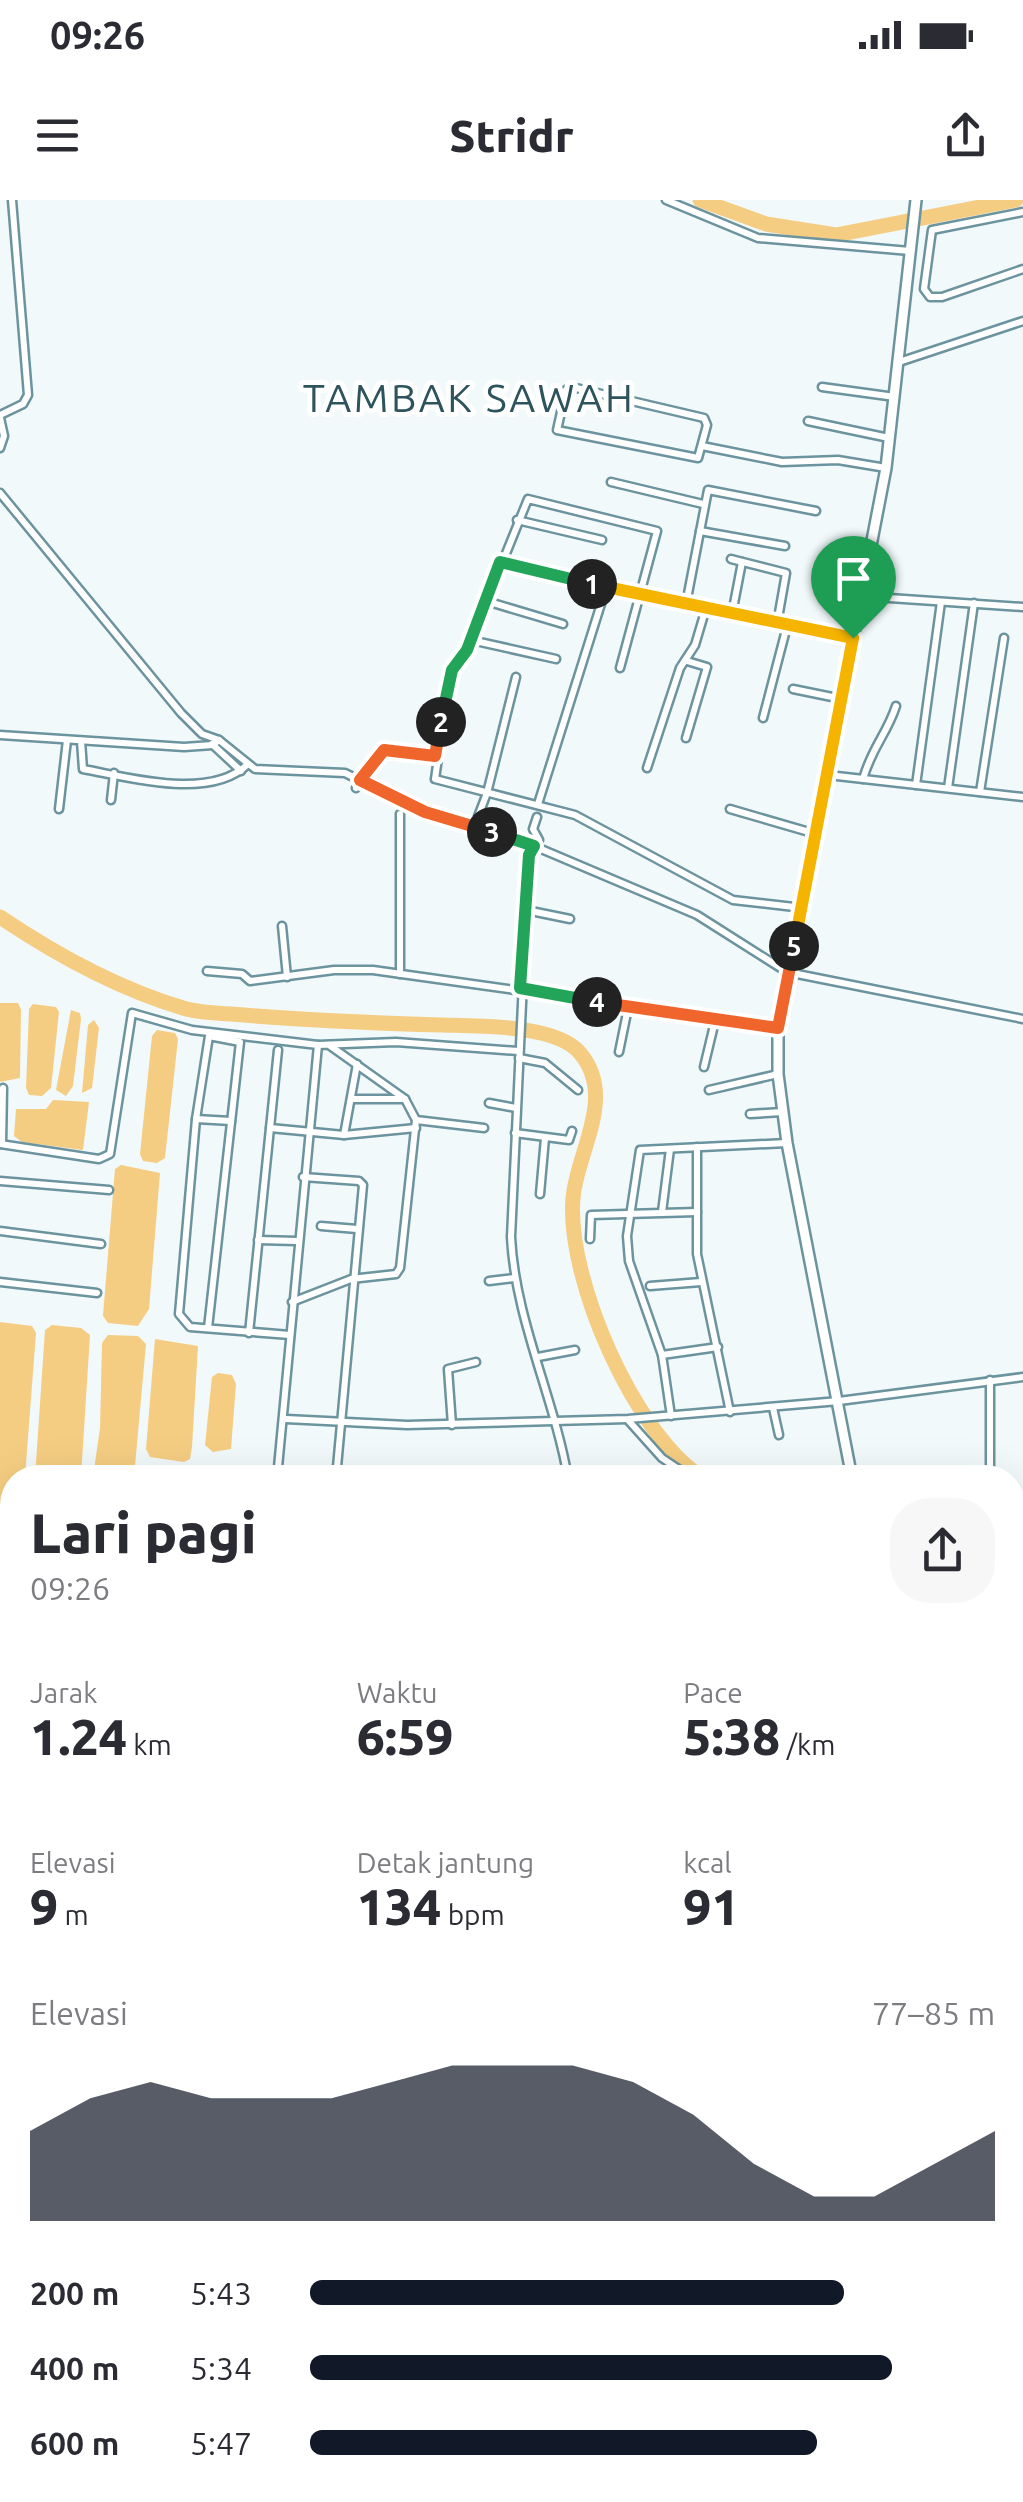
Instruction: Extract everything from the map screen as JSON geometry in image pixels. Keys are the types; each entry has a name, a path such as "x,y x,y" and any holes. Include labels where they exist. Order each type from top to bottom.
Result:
{"street":[{"path":"0,448 4,436 0,417 23,404 28,395 12,200"},
{"path":"666,200 758,238 910,251"},
{"path":"850,1465 787,1144 778,1074 778,1028 818,834 835,776 853,638 868,596 896,398 916,200"},
{"path":"1023,212 932,230 924,260 924,290 930,297 942,297 1023,269"},
{"path":"899,362 1023,321"},
{"path":"572,387 701,417 707,426 702,446 698,458 692,460 556,427 566,390 572,387"},
{"path":"822,388 896,398"},
{"path":"808,421 890,438"},
{"path":"702,446 782,462 838,460 886,468"},
{"path":"611,482 703,504"},
{"path":"686,604 703,504 710,490 816,511"},
{"path":"0,494 181,713 248,764 290,776 338,772 400,802 534,846 697,916 787,972 1023,1020"},
{"path":"620,668 657,531 535,499 525,502 471,640 450,675 434,779 538,804 600,825 725,896 804,908"},
{"path":"517,520 602,540"},
{"path":"700,531 785,546"},
{"path":"731,559 786,574 777,624"},
{"path":"500,562 606,588 853,638"},
{"path":"732,614 742,562"},
{"path":"538,804 606,588"},
{"path":"868,596 1022,607 1023,594"},
{"path":"486,601 563,624"},
{"path":"916,785 941,602"},
{"path":"948,788 974,604"},
{"path":"646,768 706,608"},
{"path":"763,718 786,626"},
{"path":"980,792 1004,638"},
{"path":"471,640 556,659"},
{"path":"686,660 707,667 686,738"},
{"path":"474,826 487,793 516,676"},
{"path":"793,689 842,700"},
{"path":"863,779 871,750 888,729 896,706"},
{"path":"0,735 81,742 214,741 240,771"},
{"path":"59,809 67,740"},
{"path":"81,742 82,769 201,782 240,771 248,764"},
{"path":"358,784 384,750 435,756"},
{"path":"111,800 114,773"},
{"path":"835,776 1023,797"},
{"path":"730,809 818,834"},
{"path":"400,814 400,974"},
{"path":"537,818 533,829 538,840 529,855 520,988 510,1237 515,1278 558,1420 566,1465"},
{"path":"526,910 570,919"},
{"path":"282,926 287,978"},
{"path":"206,972 242,974 249,981 349,968 520,988 628,1008 778,1028"},
{"path":"619,1052 628,1008"},
{"path":"3,1088 1,1144 99,1159 110,1154 130,1014 192,1030 323,1044 396,1042 518,1050 545,1063 578,1090"},
{"path":"704,1066 716,1021"},
{"path":"208,1328 240,1042 209,1036 196,1119 180,1314 190,1327 290,1336"},
{"path":"292,1302 351,1279 399,1272 416,1124 405,1099 323,1044"},
{"path":"279,1465 286,1419 303,1178 323,1044"},
{"path":"249,1333 278,1050"},
{"path":"344,1135 356,1064"},
{"path":"710,1090 778,1074"},
{"path":"352,1099 405,1099"},
{"path":"489,1103 516,1108"},
{"path":"750,1114 782,1112"},
{"path":"196,1119 231,1121"},
{"path":"270,1128 344,1135 416,1124 484,1128"},
{"path":"515,1134 569,1140 572,1131"},
{"path":"540,1194 545,1138"},
{"path":"670,1416 662,1355 628,1262 630,1215 641,1149 787,1144"},
{"path":"698,1147 701,1282 730,1412"},
{"path":"662,1212 670,1148"},
{"path":"303,1178 362,1182 337,1465"},
{"path":"0,1181 108,1190"},
{"path":"590,1240 589,1216 697,1212"},
{"path":"321,1226 357,1229"},
{"path":"0,1230 101,1244"},
{"path":"258,1240 298,1241"},
{"path":"488,1281 515,1278"},
{"path":"0,1282 97,1292"},
{"path":"650,1286 701,1282"},
{"path":"662,1355 718,1346"},
{"path":"538,1357 575,1350"},
{"path":"452,1425 448,1369 476,1362"},
{"path":"286,1419 452,1425 631,1419 839,1401 1023,1377"},
{"path":"990,1380 990,1465"},
{"path":"773,1408 780,1435"},
{"path":"631,1419 662,1458 672,1465"}],"shaded area":[{"path":"0,1003 18,1003 21,1010 20,1078 0,1082"},
{"path":"33,1004 56,1007 59,1012 51,1088 42,1096 29,1095 26,1088 29,1009"},
{"path":"71,1010 80,1013 81,1019 73,1086 66,1096 56,1090"},
{"path":"94,1020 99,1028 92,1088 82,1093 88,1025"},
{"path":"157,1030 175,1033 178,1039 165,1158 157,1163 143,1161 140,1154 152,1036"},
{"path":"53,1100 89,1102 83,1150 22,1142 14,1136 16,1109 46,1109"},
{"path":"121,1165 160,1173 149,1309 138,1326 108,1323 103,1316 115,1169"},
{"path":"0,1322 32,1326 36,1333 26,1465 0,1465"},
{"path":"52,1325 81,1328 90,1335 82,1465 36,1465 45,1330"},
{"path":"108,1335 138,1336 146,1344 135,1465 95,1465 100,1428 102,1343"},
{"path":"155,1339 198,1346 192,1447 190,1459 184,1462 150,1457 146,1449"},
{"path":"218,1373 232,1375 236,1384 231,1449 213,1452 205,1445 212,1377"}],"waterway":[{"path":"700,200 766,224 836,235 1016,200"},
{"path":"0,917 88,969 190,1010 494,1027 535,1032 569,1044 580,1053 595,1088 592,1124 573,1198 581,1270 593,1311 630,1392 653,1428 688,1465"}],"district":[{"name":"TAMBAK SAWAH","path":"469,398"}],"route":[{"path":"500,562 606,588 853,638 778,1028 628,1008 520,988 529,855 534,846 425,812 360,780 384,750 435,756 450,675 467,650 500,562"}]}
